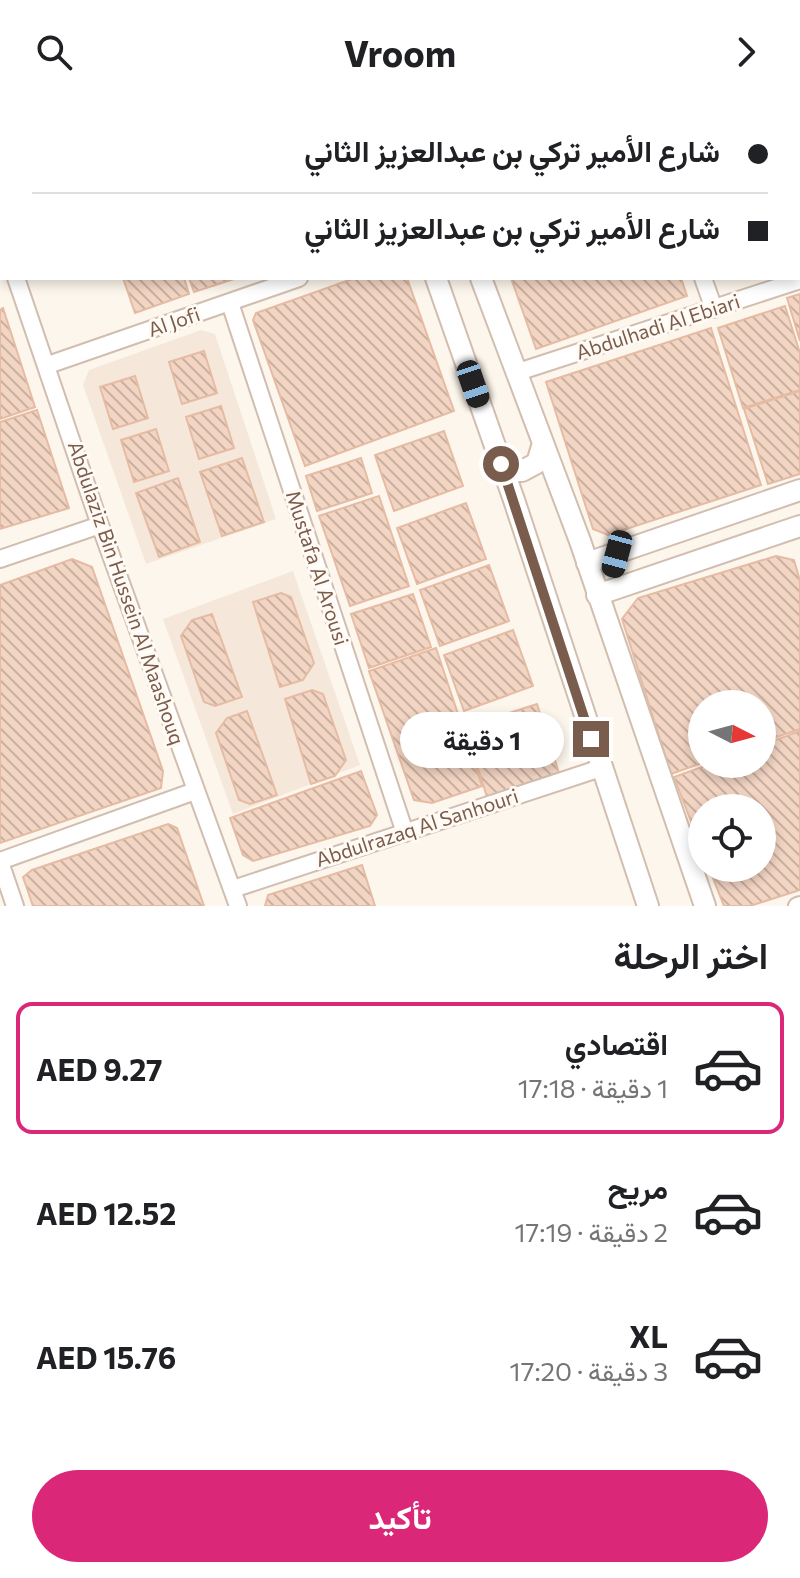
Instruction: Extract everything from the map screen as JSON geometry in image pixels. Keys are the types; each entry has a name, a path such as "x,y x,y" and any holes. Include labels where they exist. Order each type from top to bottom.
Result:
{"street":[{"name":"Abdulaziz Bin Hussein Al Maashouq","path":"17,280 100,525 238,906"},
{"name":"Al Jofi","path":"48,365 293,280"},
{"path":"437,280 648,906"},
{"path":"482,280 587,563 705,906"},
{"path":"704,280 714,309"},
{"name":"Abdulhadi Al Ebiari","path":"515,373 800,280"},
{"name":"Mustafa Al Arousi","path":"230,303 405,833"},
{"path":"501,464 514,471 529,468 537,463 543,443"},
{"path":"587,563 793,492 799,530 597,595"},
{"path":"0,559 100,525"},
{"path":"617,554 612,574 633,583"},
{"name":"Abdulrazaq Al Sanhouri","path":"233,889 601,768"},
{"path":"15,906 0,862 195,791"}],"shaded area":[{"path":"201,330 215,334 276,519 146,564 83,385 89,370"},
{"path":"293,571 360,765 233,814 163,619"}],"building":[{"path":"124,280 185,280 189,294 135,313"},
{"path":"190,280 231,280 194,292"},
{"path":"349,280 408,280 454,411 305,466 253,320 256,313"},
{"path":"512,280 682,280 687,296 536,349"},
{"path":"800,294 800,341 787,298"},
{"path":"785,306 800,353 800,390 743,408 718,328"},
{"path":"3,308 35,407 0,419 0,310"},
{"path":"711,328 761,485 608,535 593,529 546,382"},
{"path":"204,351 217,393 182,404 169,362"},
{"path":"135,376 148,418 113,429 100,387"},
{"path":"800,391 800,474 768,484 744,409"},
{"path":"221,406 234,448 199,459 186,417"},
{"path":"37,410 69,508 0,529 0,422"},
{"path":"156,429 169,471 134,482 121,440"},
{"path":"444,431 463,486 394,511 375,455"},
{"path":"242,458 264,522 222,536 200,472"},
{"path":"361,458 372,493 317,511 306,476"},
{"path":"178,478 200,542 159,557 136,493"},
{"path":"379,496 409,586 350,606 319,516"},
{"path":"466,503 486,559 417,584 397,528"},
{"path":"776,556 794,560 800,581 800,729 776,737 776,690 688,690 688,768 671,774 622,619 638,598"},
{"path":"72,559 92,567 163,771 161,788 0,843 0,585"},
{"path":"489,565 509,621 440,646 420,590"},
{"path":"281,593 291,597 314,663 303,680 280,687 253,602"},
{"path":"413,594 431,647 369,668 351,614"},
{"path":"212,614 242,697 215,706 204,702 181,636 192,620"},
{"path":"513,630 533,686 464,711 444,655"},
{"path":"436,648 482,786 432,803 414,800 369,671"},
{"path":"312,690 323,694 346,760 335,776 311,784 285,699"},
{"path":"537,704 559,773 487,797 465,727"},
{"path":"247,711 277,795 250,804 239,800 216,733 227,718"},
{"path":"800,731 800,890 750,906 724,906 715,882 776,882 776,794 688,794 688,814 674,777 688,772 688,778 776,778 776,740"},
{"path":"361,771 377,815 370,826 253,861 243,855 230,818"},
{"path":"168,824 177,828 204,906 33,906 23,877 32,870"},
{"path":"362,865 375,906 265,906 268,895"}],"route":[{"path":"501,464 591,739"}]}
